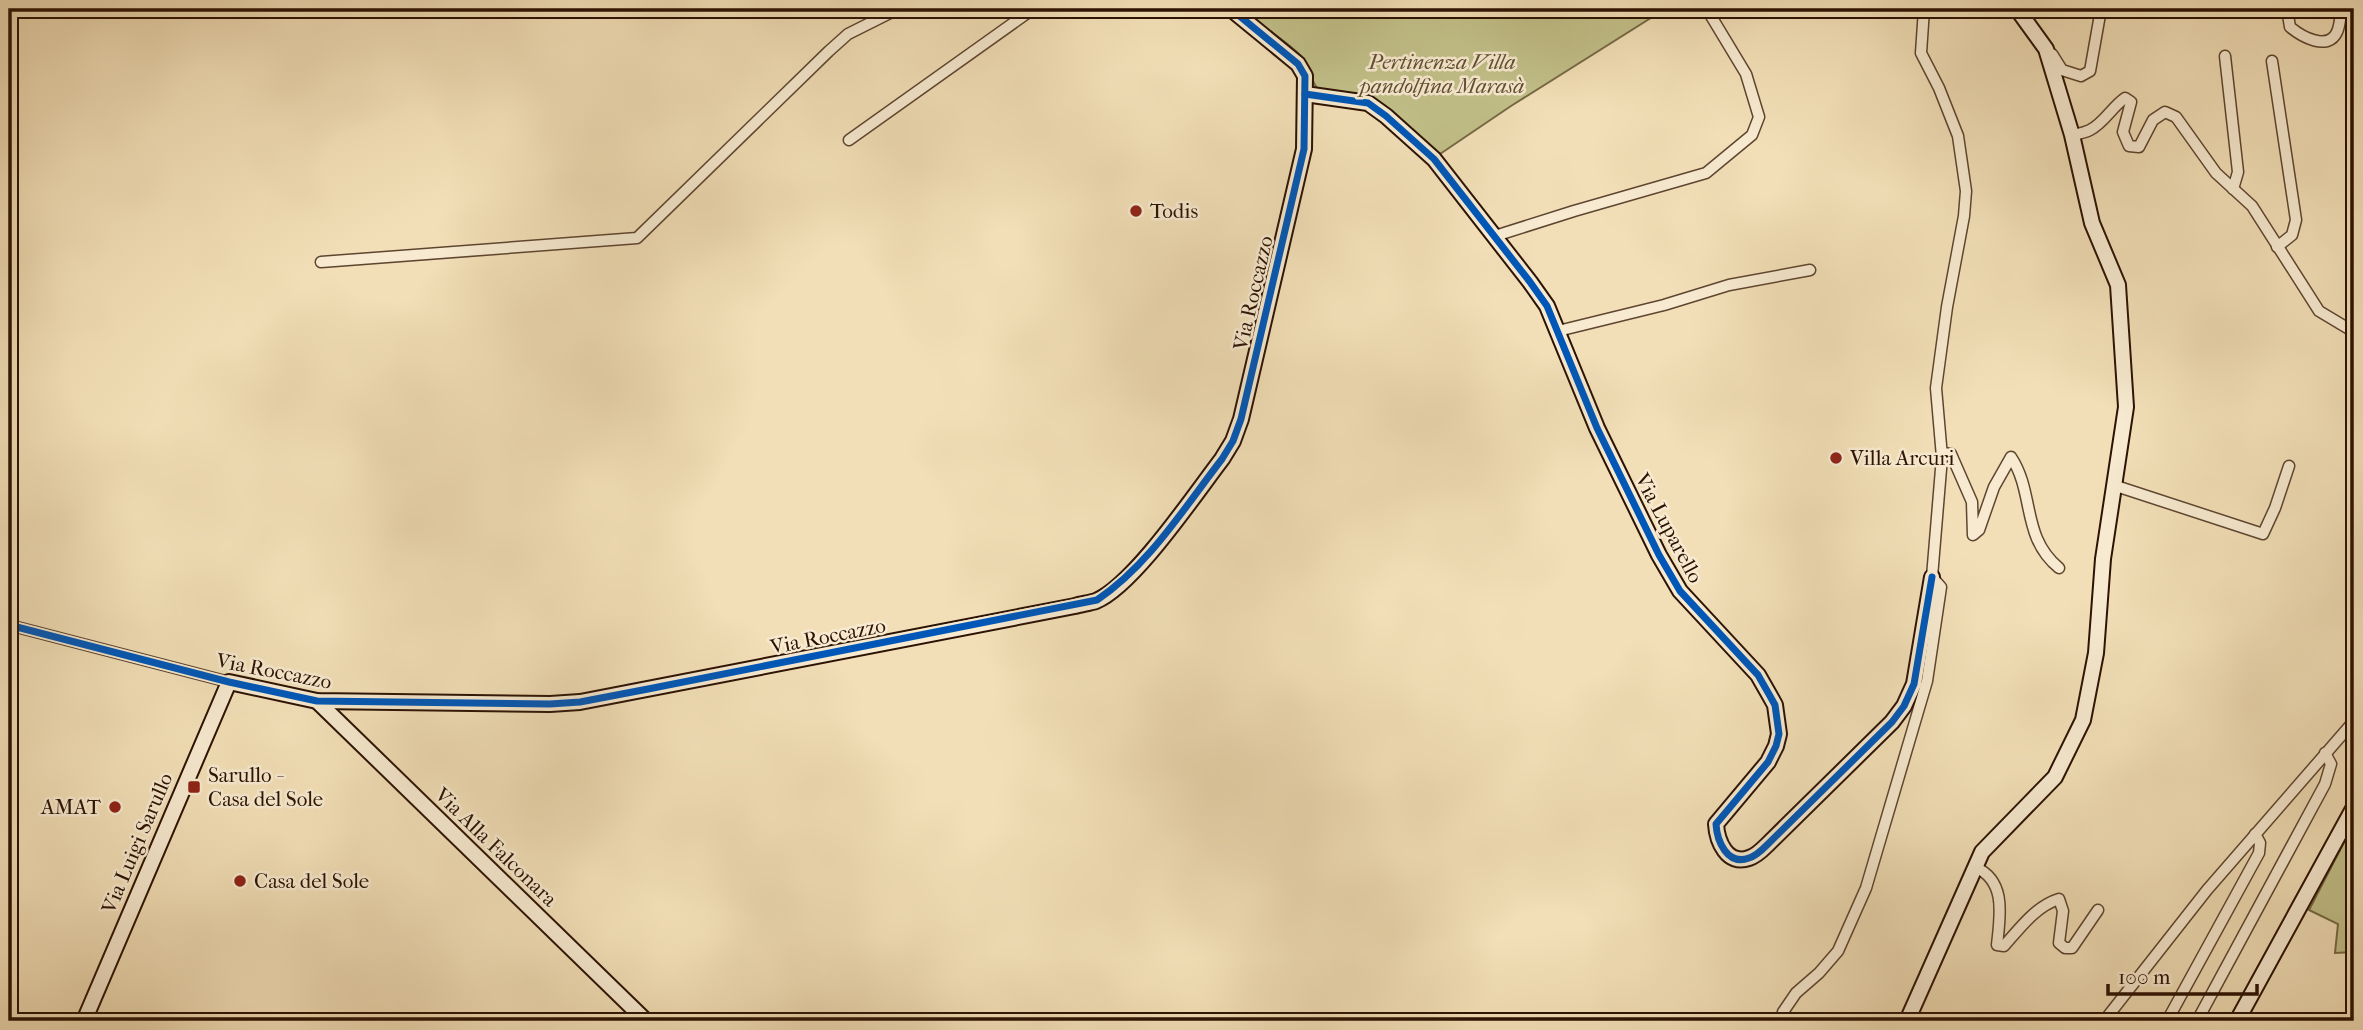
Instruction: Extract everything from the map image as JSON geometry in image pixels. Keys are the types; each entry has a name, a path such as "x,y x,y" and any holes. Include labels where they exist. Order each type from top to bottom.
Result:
{"street":[{"path":"321,262 637,238 848,34 898,9"},
{"path":"849,140 1033,9"},
{"path":"1231,9 1298,64 1305,76 1306,94"},
{"path":"1781,1021 1783,1012 1796,993 1819,973 1838,951 1866,888 1927,681 1941,587 1932,577 1942,453 1936,388 1966,191 1958,136 1939,88 1921,53 1924,9"},
{"path":"2017,9 2062,70 2081,76 2090,71 2101,9"},
{"path":"2287,9 2290,27 2304,38 2320,41 2331,40 2337,34 2342,9"},
{"path":"1494,236 1706,173 1752,135 1759,117 1746,74 1711,16"},
{"path":"1907,1021 1982,852 2055,777 2083,720 2096,653 2103,559 2126,407 2118,285 2092,223 2072,135 2046,49"},
{"path":"2225,56 2238,172 2232,189"},
{"path":"2272,61 2296,220 2292,235 2277,247"},
{"name":"Via Luparello","path":"1306,94 1368,103 1386,116 1434,159 1548,306 1597,428 1673,579 1758,675 1775,705 1779,734 1768,762 1716,824 1722,848 1731,857 1742,860 1752,857 1767,845 1892,722 1904,706 1914,684 1932,577"},
{"name":"Via Roccazzo","path":"9,625 229,682 317,701 536,704 580,702 1097,600 1116,587 1139,565 1222,459 1233,440 1241,419 1304,149 1306,94"},
{"path":"2072,135 2090,130 2125,97 2131,102 2123,132 2129,146 2139,147 2152,120 2165,112 2176,117 2216,173 2252,206 2319,311 2354,332"},
{"path":"1559,331 1664,305 1729,285 1810,270"},
{"path":"1942,453 1951,454 1972,502 1973,535 1979,530 1994,487 2011,457 2020,470 2040,549 2059,568"},
{"path":"2113,485 2263,534 2289,466"},
{"name":"Via Luigi Sarullo","path":"83,1021 229,682"},
{"name":"Via Alla Falconara","path":"317,701 646,1021"},
{"path":"2104,1021 2207,890 2354,721"},
{"path":"2197,1021 2325,783 2331,765 2325,753"},
{"path":"2238,1021 2354,807"},
{"path":"2167,1021 2259,853 2260,843 2255,834"},
{"path":"1975,867 1987,872 1998,889 2000,909 1997,944 2004,946 2030,917 2048,903 2059,899 2063,911 2059,943 2065,948 2072,948 2098,910"}],"green space":[{"name":"Pertinenza Villa pandolfina Marasà","path":"1245,9 1665,9 1437,156 1391,114 1320,92 1302,57 1243,12"},
{"path":"2352,827 2354,952 2335,953 2338,924 2309,910"}],"cycle path":[{"path":"9,625 229,682 317,701 550,704 580,702 1097,600 1116,586 1149,553 1233,441 1241,419 1304,149 1305,76 1298,64 1231,9"},
{"path":"1305,94 1368,103 1386,116 1434,159 1530,282 1547,306 1597,428 1659,555 1680,591 1758,675 1770,696 1775,705 1779,734 1776,746 1768,762 1716,824 1718,838 1729,855 1741,860 1761,851 1892,722 1904,706 1914,684 1932,577"}],"place":[{"name":"Todis","path":"1136,211"},
{"name":"Villa Arcuri","path":"1836,458"},
{"name":"Sarullo - Casa del Sole","path":"194,787"},
{"name":"AMAT","path":"115,807"},
{"name":"Casa del Sole","path":"240,881"}]}
